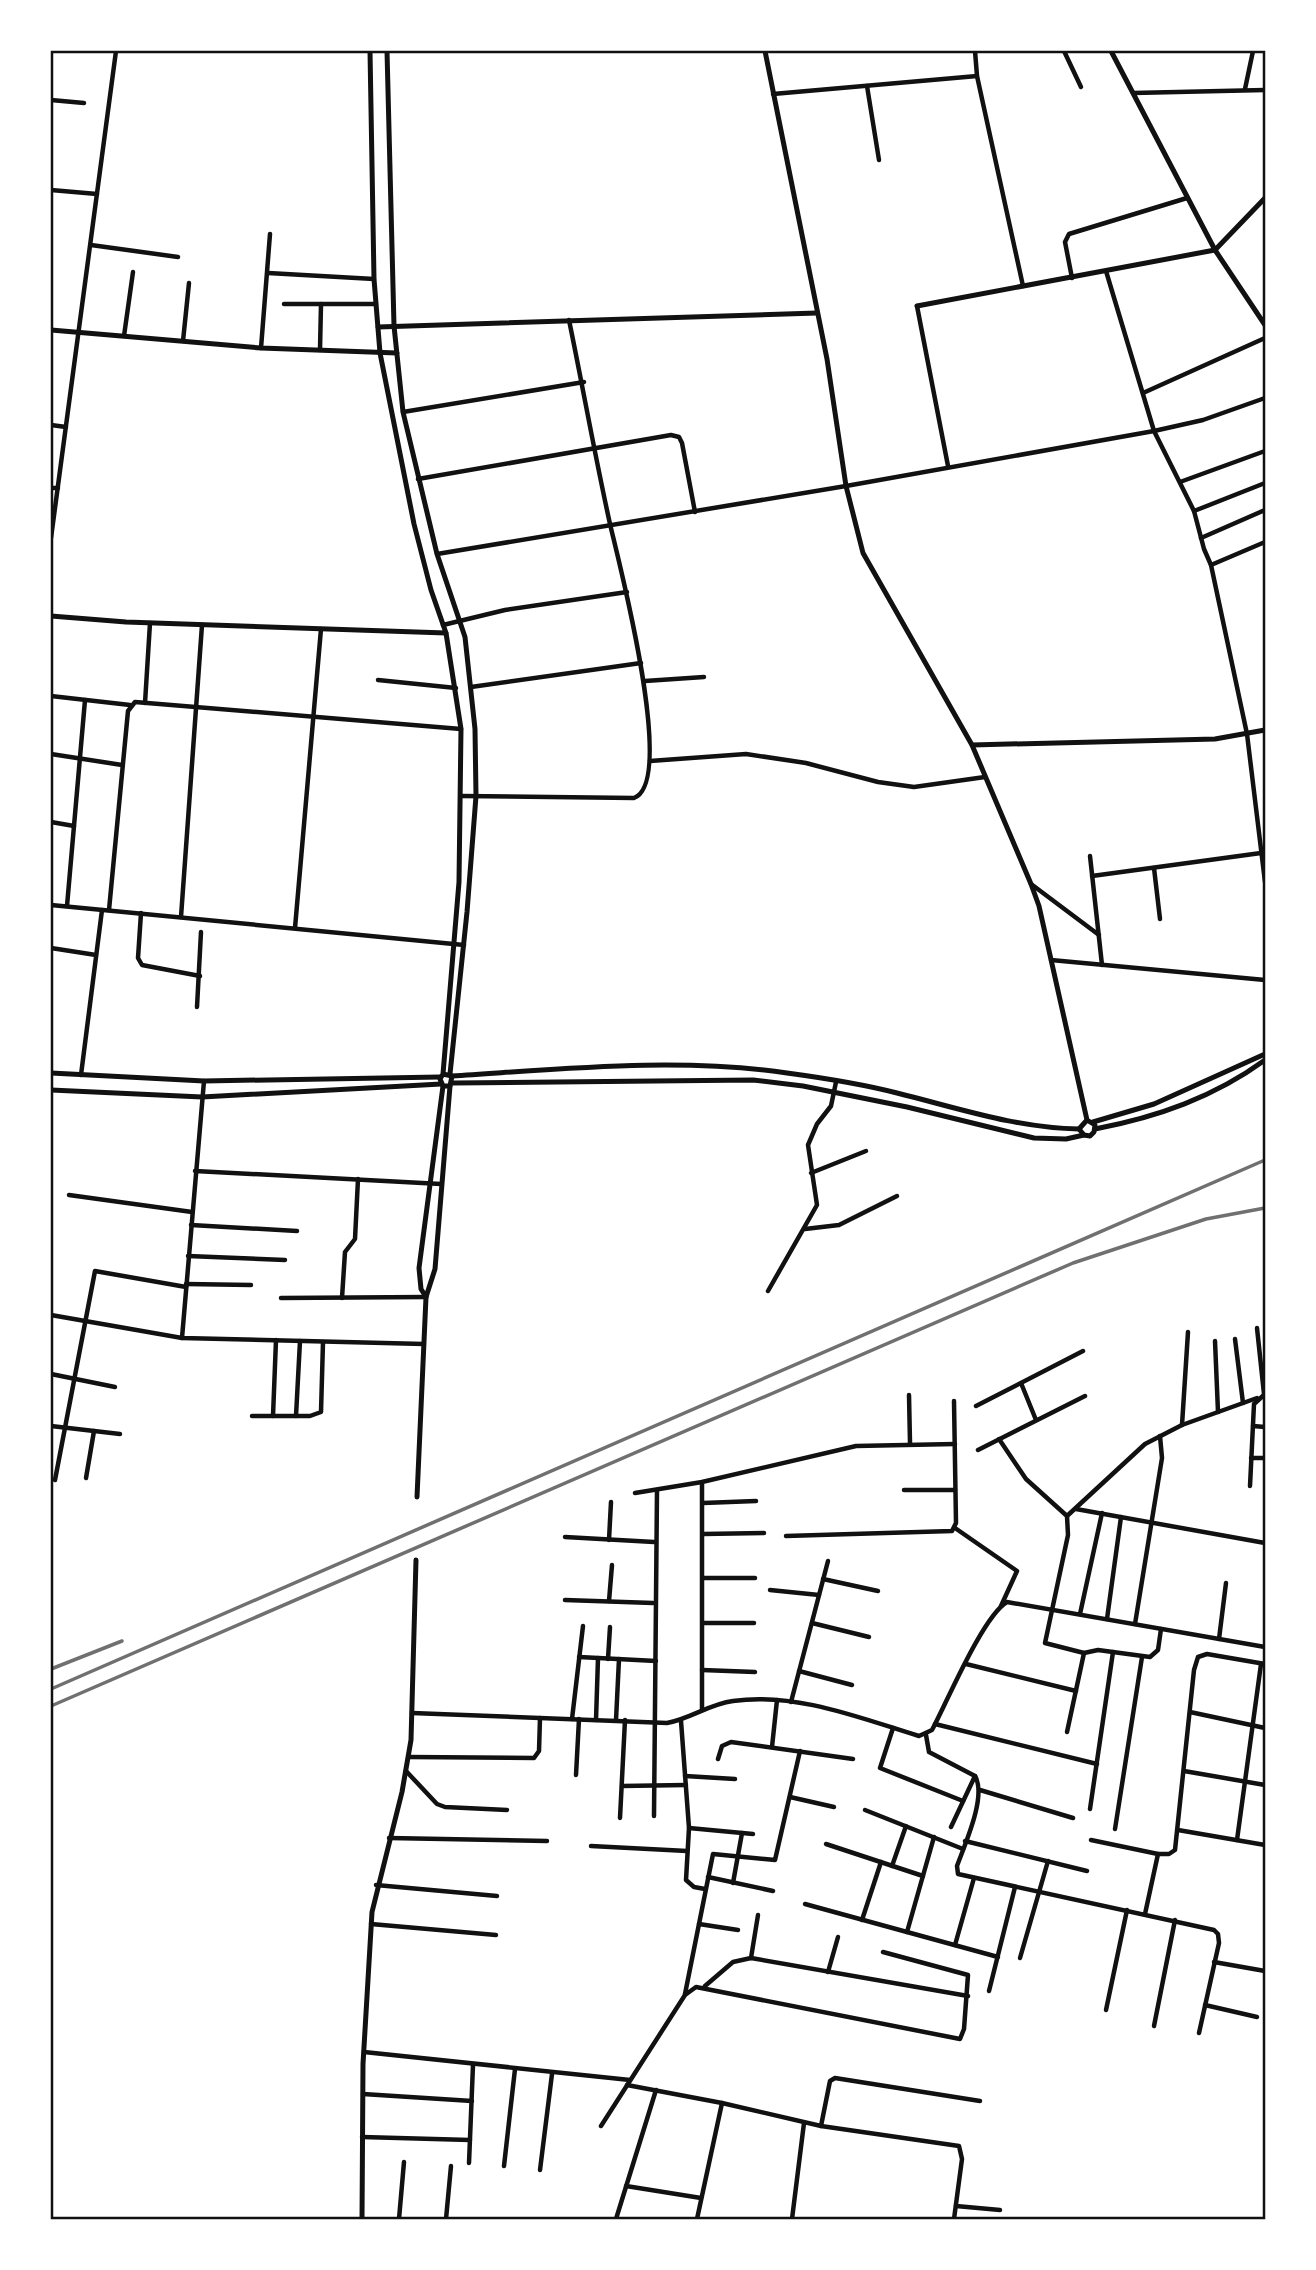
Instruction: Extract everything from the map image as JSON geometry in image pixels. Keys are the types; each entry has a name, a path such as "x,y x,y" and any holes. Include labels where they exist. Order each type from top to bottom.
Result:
{"street":[{"path":"51,538 116,51"},
{"path":"370,51 374,279 380,353 414,524 446,633 461,729 462,796 441,1184 435,1269 426,1297 418,1497"},
{"path":"387,51 394,326 403,412 417,480 437,554 461,621 471,687 476,796 465,945 428,1182 419,1268 421,1289 426,1297"},
{"path":"766,51 827,359 846,486 863,553 972,745 1031,884 1090,1121 1096,1129"},
{"path":"975,51 977,76 1023,287"},
{"path":"1063,51 1081,87"},
{"path":"1111,51 1215,250 1265,323"},
{"path":"1245,89 1253,51"},
{"path":"773,94 977,76"},
{"path":"867,86 879,160"},
{"path":"1133,93 1265,90"},
{"path":"51,100 84,103"},
{"path":"51,190 97,194"},
{"path":"1072,278 1065,242 1069,234 1187,198"},
{"path":"948,466 917,306 1215,250 1265,198"},
{"path":"261,348 270,234"},
{"path":"91,245 178,257"},
{"path":"1106,271 1154,430 1194,511 1211,565 1247,734 1265,882"},
{"path":"124,336 133,272"},
{"path":"268,273 374,279"},
{"path":"183,341 189,284"},
{"path":"284,304 376,304"},
{"path":"320,350 321,304"},
{"path":"378,327 817,313"},
{"path":"462,796 634,798 643,791 650,761 645,681 569,319"},
{"path":"51,330 261,348 397,353"},
{"path":"1143,393 1265,338"},
{"path":"403,412 583,382"},
{"path":"437,554 846,486 1154,430 1203,420 1265,398"},
{"path":"51,425 66,427"},
{"path":"417,480 671,435 679,437 695,512"},
{"path":"1180,482 1265,451"},
{"path":"1194,511 1265,483"},
{"path":"51,488 58,488"},
{"path":"1201,538 1265,510"},
{"path":"1211,565 1265,542"},
{"path":"443,625 505,610 627,592"},
{"path":"51,616 150,623 446,633"},
{"path":"145,704 150,623"},
{"path":"181,917 202,625"},
{"path":"295,928 321,629"},
{"path":"471,687 641,663"},
{"path":"645,681 704,677"},
{"path":"378,680 456,688"},
{"path":"51,696 130,705 461,729"},
{"path":"66,906 85,700"},
{"path":"81,1075 96,955 105,910 130,705"},
{"path":"972,745 1215,739 1265,730"},
{"path":"51,754 122,765"},
{"path":"650,761 746,754 806,763 878,782 914,787 985,777"},
{"path":"51,822 74,825"},
{"path":"1092,876 1261,853"},
{"path":"1090,856 1102,965"},
{"path":"1154,868 1160,919"},
{"path":"1031,884 1099,934"},
{"path":"51,905 465,945"},
{"path":"141,913 138,958 142,965 200,976"},
{"path":"197,1007 201,932"},
{"path":"51,948 96,955"},
{"path":"1051,960 1265,980"},
{"path":"51,1090 202,1097 649,1066 739,1068 895,1092 1013,1124 1079,1129 1090,1121 1154,1104 1265,1054"},
{"path":"51,1073 204,1081 753,1080 835,1092 1034,1138 1066,1139 1090,1136 1096,1129 1142,1121 1189,1103 1238,1080 1265,1060"},
{"path":"181,1338 204,1081"},
{"path":"768,1291 817,1205 808,1144 817,1124 831,1106 836,1082"},
{"path":"1079,1129 1084,1135"},
{"path":"811,1173 866,1151"},
{"path":"195,1171 441,1184"},
{"path":"342,1298 345,1252 355,1239 358,1179"},
{"path":"69,1195 192,1212"},
{"path":"804,1230 839,1225 897,1196"},
{"path":"191,1225 297,1231"},
{"path":"188,1256 285,1260"},
{"path":"55,1480 95,1270 186,1286 251,1285"},
{"path":"281,1298 426,1297"},
{"path":"51,1315 181,1338 424,1344"},
{"path":"1067,1516 1145,1444 1182,1425 1265,1394 1257,1328"},
{"path":"1182,1425 1188,1332"},
{"path":"1235,1339 1243,1403"},
{"path":"273,1416 276,1340"},
{"path":"296,1416 300,1341"},
{"path":"1215,1341 1217,1412"},
{"path":"252,1416 317,1415 321,1412 323,1342"},
{"path":"976,1406 1083,1351"},
{"path":"51,1374 115,1387"},
{"path":"1021,1383 1036,1420"},
{"path":"909,1395 910,1443"},
{"path":"978,1450 1086,1395"},
{"path":"1250,1486 1257,1398"},
{"path":"954,1401 955,1528"},
{"path":"51,1426 120,1434"},
{"path":"1253,1426 1265,1427"},
{"path":"86,1478 94,1431"},
{"path":"1135,1624 1162,1458 1160,1436"},
{"path":"999,1439 1026,1479 1067,1516 1068,1535 1045,1643 1084,1653 1098,1650 1142,1657 1155,1655 1161,1629"},
{"path":"635,1493 702,1482 835,1450 910,1443 955,1444"},
{"path":"1251,1458 1265,1458"},
{"path":"702,1482 702,1710"},
{"path":"654,1816 653,1722 657,1626 653,1603 657,1490"},
{"path":"904,1490 955,1490"},
{"path":"609,1540 611,1502"},
{"path":"703,1503 756,1502"},
{"path":"1075,1508 1265,1543"},
{"path":"1080,1614 1102,1513"},
{"path":"1107,1619 1121,1517"},
{"path":"786,1535 948,1532 955,1528"},
{"path":"412,1713 653,1722 681,1720 731,1701 777,1700 919,1736 926,1735 935,1724 966,1664 1001,1606 1017,1571 955,1528"},
{"path":"703,1534 764,1533"},
{"path":"565,1537 654,1542"},
{"path":"362,2219 364,2052 371,1924 376,1885 409,1757 416,1560"},
{"path":"792,1702 828,1561"},
{"path":"609,1601 612,1566"},
{"path":"703,1578 755,1578"},
{"path":"823,1579 878,1591"},
{"path":"1219,1639 1226,1583"},
{"path":"770,1590 819,1595"},
{"path":"565,1600 653,1603"},
{"path":"1001,1606 1015,1602 1265,1647"},
{"path":"703,1623 754,1623"},
{"path":"812,1623 869,1637"},
{"path":"572,1719 583,1626"},
{"path":"608,1658 610,1627"},
{"path":"1067,1732 1084,1653"},
{"path":"1090,1810 1113,1653"},
{"path":"1091,1840 1158,1854 1169,1854 1175,1850 1198,1657 1207,1654 1263,1664 1237,1840"},
{"path":"579,1657 656,1661"},
{"path":"1115,1829 1142,1657"},
{"path":"596,1720 598,1658"},
{"path":"616,1720 619,1659"},
{"path":"966,1664 1076,1691"},
{"path":"702,1670 755,1672"},
{"path":"799,1671 852,1685"},
{"path":"772,1746 777,1700"},
{"path":"1190,1712 1265,1728"},
{"path":"409,1757 534,1758 539,1751 540,1718"},
{"path":"576,1774 579,1719"},
{"path":"620,1818 625,1720"},
{"path":"681,1720 689,1828 686,1880 694,1887 705,1889"},
{"path":"935,1724 1097,1764"},
{"path":"893,1728 880,1768 963,1801"},
{"path":"926,1735 929,1752 975,1776 980,1790 958,1874 1175,1920 1214,1930 1218,1934 1219,1943 1199,2033"},
{"path":"718,1759 722,1746 732,1742 853,1759"},
{"path":"685,1996 705,1889 715,1853 775,1860 800,1751"},
{"path":"406,1771 437,1804 444,1807 507,1810"},
{"path":"1184,1771 1265,1785"},
{"path":"685,1776 735,1779"},
{"path":"951,1827 975,1776"},
{"path":"622,1786 686,1785"},
{"path":"980,1790 1073,1818"},
{"path":"790,1797 834,1807"},
{"path":"865,1810 963,1849"},
{"path":"892,1866 905,1826"},
{"path":"689,1828 753,1834"},
{"path":"1178,1830 1265,1845"},
{"path":"733,1883 742,1833"},
{"path":"388,1838 547,1841"},
{"path":"907,1932 934,1838"},
{"path":"965,1841 1087,1871"},
{"path":"826,1844 923,1876"},
{"path":"591,1846 687,1852"},
{"path":"1145,1914 1158,1854"},
{"path":"1020,1958 1048,1861"},
{"path":"862,1920 881,1862"},
{"path":"708,1877 773,1891"},
{"path":"955,1945 974,1878"},
{"path":"376,1885 497,1896"},
{"path":"989,1991 1015,1887"},
{"path":"805,1905 998,1957"},
{"path":"1106,2010 1127,1910"},
{"path":"751,1958 758,1915"},
{"path":"1154,2026 1175,1920"},
{"path":"371,1924 496,1935"},
{"path":"699,1924 738,1930"},
{"path":"828,1972 838,1937"},
{"path":"601,2126 690,1989 704,1987 955,2040 963,2036 969,1978 964,1973 883,1952"},
{"path":"704,1987 733,1962 751,1958 968,1996"},
{"path":"1214,1962 1265,1971"},
{"path":"1205,2005 1257,2017"},
{"path":"364,2052 629,2083 656,2091 722,2102 804,2123 959,2146 961,2159 954,2219"},
{"path":"469,2163 473,2065"},
{"path":"504,2165 515,2070"},
{"path":"540,2170 552,2074"},
{"path":"821,2126 830,2081 835,2078 980,2101"},
{"path":"615,2219 656,2091"},
{"path":"363,2094 472,2101"},
{"path":"696,2219 722,2102"},
{"path":"792,2219 804,2123"},
{"path":"362,2137 470,2140"},
{"path":"399,2219 404,2162"},
{"path":"446,2219 452,2166"},
{"path":"626,2186 701,2198"},
{"path":"956,2206 1000,2210"}],"railway":[{"path":"51,1689 1265,1160"},
{"path":"51,1706 1073,1263 1206,1219 1265,1208"},
{"path":"51,1669 122,1641"}]}
